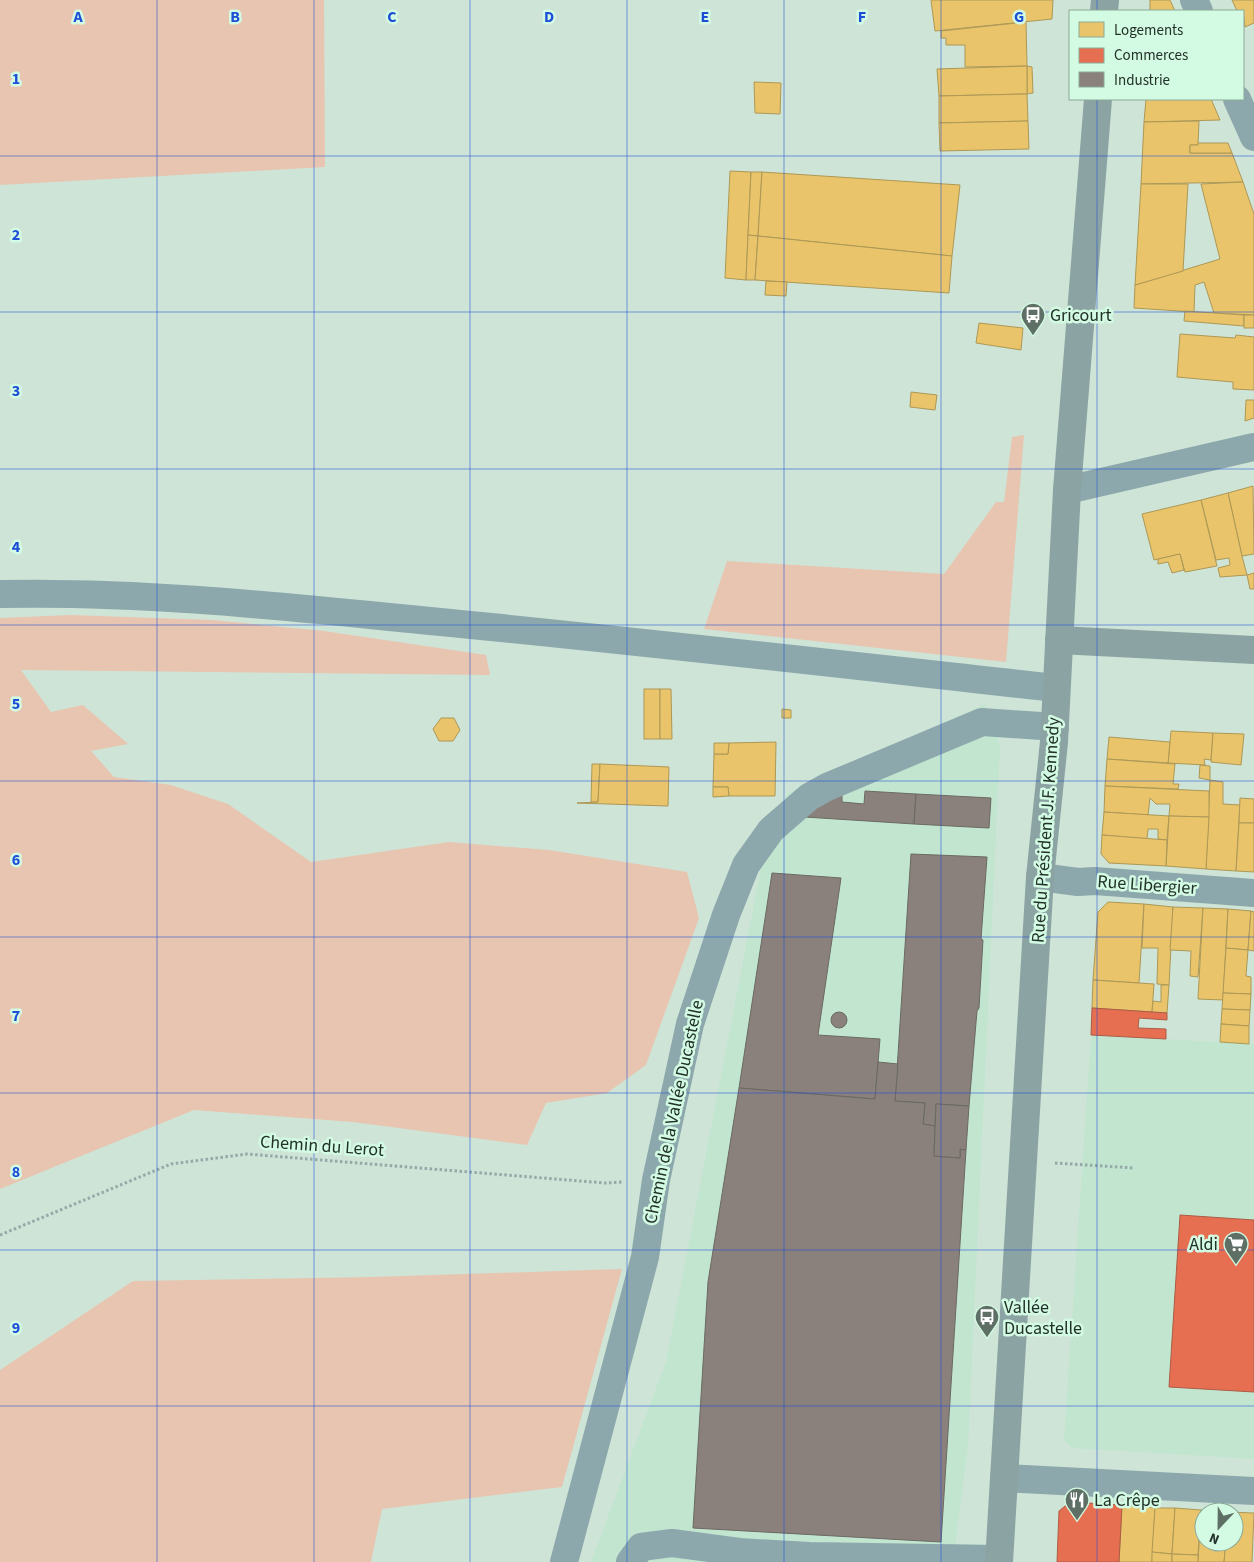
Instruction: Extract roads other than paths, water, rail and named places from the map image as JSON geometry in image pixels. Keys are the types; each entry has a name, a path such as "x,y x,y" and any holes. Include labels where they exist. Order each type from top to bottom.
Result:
{"main road":[{"name":"Rue du Président J.F. Kennedy","path":"999,1560 1040,877 1055,728 1067,490 1098,100"},
{"path":"1059,640 1254,650"}],"street":[{"path":"1237,100 1254,137"},
{"path":"1067,490 1254,447"},
{"path":"0,594 68,592 215,600 615,639 1056,688"},
{"name":"Chemin de la Vallée Ducastelle","path":"564,1562 614,1379 644,1257 656,1180 690,1024 726,915 746,865 771,830 809,797 827,787 982,722 1055,728"},
{"name":"Rue Libergier","path":"1040,877 1078,882 1095,881 1254,893"},
{"path":"1004,1478 1254,1491"},
{"path":"630,1562 641,1547 672,1543 739,1552 809,1556 999,1560"}],"place":[{"name":"Gricourt","path":"1033,336"},
{"name":"Aldi","path":"1236,1265"},
{"name":"Vallée Ducastelle","path":"987,1338"},
{"name":"La Crêpe","path":"1077,1521"}]}
